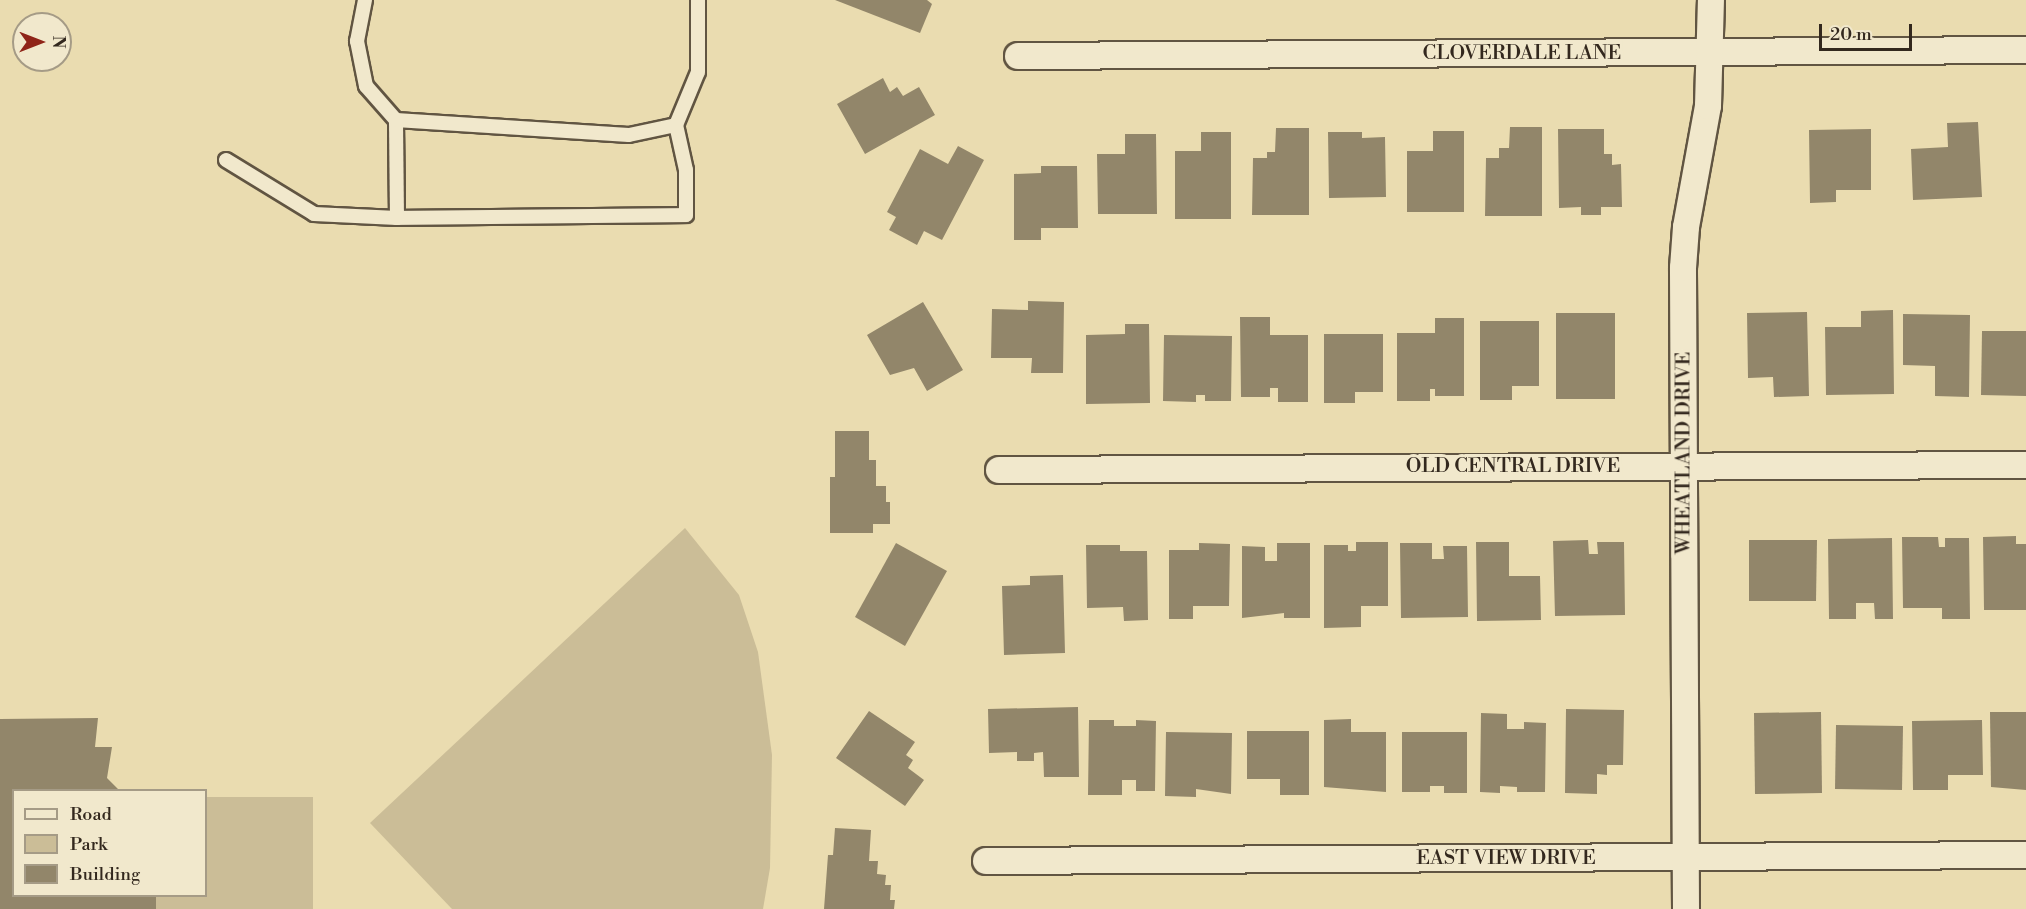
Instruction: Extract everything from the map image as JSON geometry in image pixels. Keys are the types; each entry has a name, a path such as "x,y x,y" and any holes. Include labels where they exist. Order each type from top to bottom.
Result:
{"street":[{"name":"WHEATLAND DRIVE","path":"1686,909 1683,268 1686,227 1708,106 1712,51 1711,0"},
{"name":"CLOVERDALE LANE","path":"1018,56 2026,50"},
{"name":"OLD CENTRAL DRIVE","path":"999,470 2026,465"},
{"name":"EAST VIEW DRIVE","path":"986,861 2026,855"}],"lane":[{"path":"365,0 357,41 366,86 396,120 397,218"},
{"path":"225,160 314,214 397,218 686,215 686,170 676,125 698,72 698,0"},
{"path":"396,120 629,135 676,125"}],"green space":[{"path":"685,528 739,595 758,652 772,755 770,868 763,909 452,909 370,823"},
{"path":"207,797 313,797 313,909 156,909 156,897 207,897"}],"building":[{"path":"835,0 927,0 932,4 920,33"},
{"path":"883,78 890,92 897,87 903,96 919,87 935,115 865,154 837,104"},
{"path":"1978,122 1982,197 1913,200 1911,149 1948,147 1947,123"},
{"path":"1510,127 1542,127 1542,216 1485,216 1486,158 1499,158 1499,148 1509,148"},
{"path":"1276,128 1309,128 1309,215 1252,215 1253,158 1267,158 1267,152 1275,152"},
{"path":"1558,129 1604,129 1604,154 1612,154 1612,165 1621,164 1622,207 1601,207 1601,215 1581,215 1581,207 1559,208"},
{"path":"1871,129 1871,190 1836,190 1836,202 1810,203 1809,130"},
{"path":"1433,131 1464,131 1464,212 1407,212 1407,151 1433,151"},
{"path":"1201,132 1231,132 1231,219 1175,219 1175,151 1201,151"},
{"path":"1328,132 1362,132 1362,138 1385,137 1386,197 1329,198"},
{"path":"1125,134 1156,134 1157,214 1098,214 1097,154 1125,154"},
{"path":"958,146 984,160 942,240 924,231 917,245 889,230 896,217 887,212 920,149 948,164"},
{"path":"1041,166 1077,166 1078,228 1041,228 1041,240 1014,240 1014,174 1041,173"},
{"path":"1028,301 1064,302 1063,373 1031,373 1032,358 991,358 992,309 1028,310"},
{"path":"923,302 963,370 927,391 914,368 890,375 867,335"},
{"path":"1893,310 1894,394 1826,395 1825,327 1861,327 1861,311"},
{"path":"1807,312 1809,396 1774,397 1773,377 1748,378 1747,313"},
{"path":"1556,313 1615,313 1615,399 1556,399"},
{"path":"1903,314 1970,315 1969,397 1935,396 1935,366 1903,365"},
{"path":"1240,317 1270,317 1270,335 1308,335 1308,402 1278,402 1278,388 1270,388 1270,397 1241,397"},
{"path":"1435,318 1464,318 1464,396 1435,396 1435,389 1430,389 1430,401 1397,401 1397,333 1435,333"},
{"path":"1480,321 1539,321 1539,386 1512,386 1512,400 1480,400"},
{"path":"1125,324 1149,324 1150,403 1086,404 1086,335 1125,334"},
{"path":"1982,331 2026,331 2026,396 1981,395"},
{"path":"1324,334 1383,334 1383,392 1355,392 1355,403 1324,403"},
{"path":"1164,335 1232,336 1231,401 1205,401 1205,395 1196,395 1196,402 1163,401"},
{"path":"835,431 869,431 869,460 876,460 876,486 886,486 886,502 890,502 890,524 873,524 873,533 830,533 830,477 835,477"},
{"path":"2016,536 2016,544 2026,544 2026,610 1984,610 1983,537"},
{"path":"1902,537 1938,537 1939,547 1945,547 1945,538 1969,538 1970,619 1942,619 1942,608 1903,608"},
{"path":"1892,538 1893,619 1875,619 1874,603 1856,603 1856,619 1829,619 1828,539"},
{"path":"1588,540 1589,554 1598,554 1597,542 1624,542 1625,615 1555,616 1553,541"},
{"path":"1749,540 1817,540 1816,601 1749,601"},
{"path":"1356,542 1388,542 1388,606 1361,606 1361,627 1324,628 1324,545 1348,545 1348,551 1356,551"},
{"path":"1476,542 1509,542 1509,576 1540,576 1541,620 1477,621"},
{"path":"896,543 947,571 905,646 855,617"},
{"path":"1199,543 1230,544 1229,606 1193,606 1193,619 1169,619 1169,550 1199,550"},
{"path":"1277,543 1310,543 1310,618 1284,618 1284,613 1242,618 1242,546 1265,547 1265,561 1277,561"},
{"path":"1400,543 1432,543 1432,559 1444,559 1443,546 1467,546 1468,617 1401,618"},
{"path":"1086,545 1120,545 1120,551 1147,551 1148,620 1124,621 1123,607 1087,608"},
{"path":"1063,575 1065,653 1004,655 1002,586 1030,585 1030,576"},
{"path":"1078,707 1079,777 1044,777 1043,752 1034,753 1034,761 1017,761 1017,752 989,753 988,709"},
{"path":"1566,709 1624,710 1623,765 1607,765 1607,775 1597,774 1597,794 1565,793"},
{"path":"869,711 915,742 906,755 913,760 908,768 924,780 905,806 836,758"},
{"path":"1821,712 1822,793 1755,794 1754,713"},
{"path":"1990,712 2026,712 2026,790 1991,787"},
{"path":"1481,713 1507,714 1507,729 1524,729 1524,722 1546,723 1545,792 1517,792 1517,787 1500,786 1500,793 1480,792"},
{"path":"98,718 95,747 112,747 107,778 118,789 12,789 12,897 156,897 156,909 0,909 0,719"},
{"path":"1351,719 1351,732 1386,732 1386,792 1324,787 1324,720"},
{"path":"1089,720 1114,720 1114,726 1136,726 1136,720 1156,721 1155,791 1136,791 1136,780 1122,780 1122,795 1088,795"},
{"path":"1982,720 1983,775 1948,775 1948,790 1913,790 1912,721"},
{"path":"1836,725 1903,726 1902,790 1835,789"},
{"path":"1247,731 1309,731 1309,795 1280,795 1280,779 1247,779"},
{"path":"1166,732 1232,733 1231,794 1196,789 1196,797 1165,796"},
{"path":"1402,732 1467,732 1467,793 1444,793 1444,786 1430,786 1430,792 1402,792"},
{"path":"835,828 871,830 869,861 878,861 877,874 886,875 885,885 891,885 890,900 895,900 894,909 824,909 828,855 833,855"}]}
